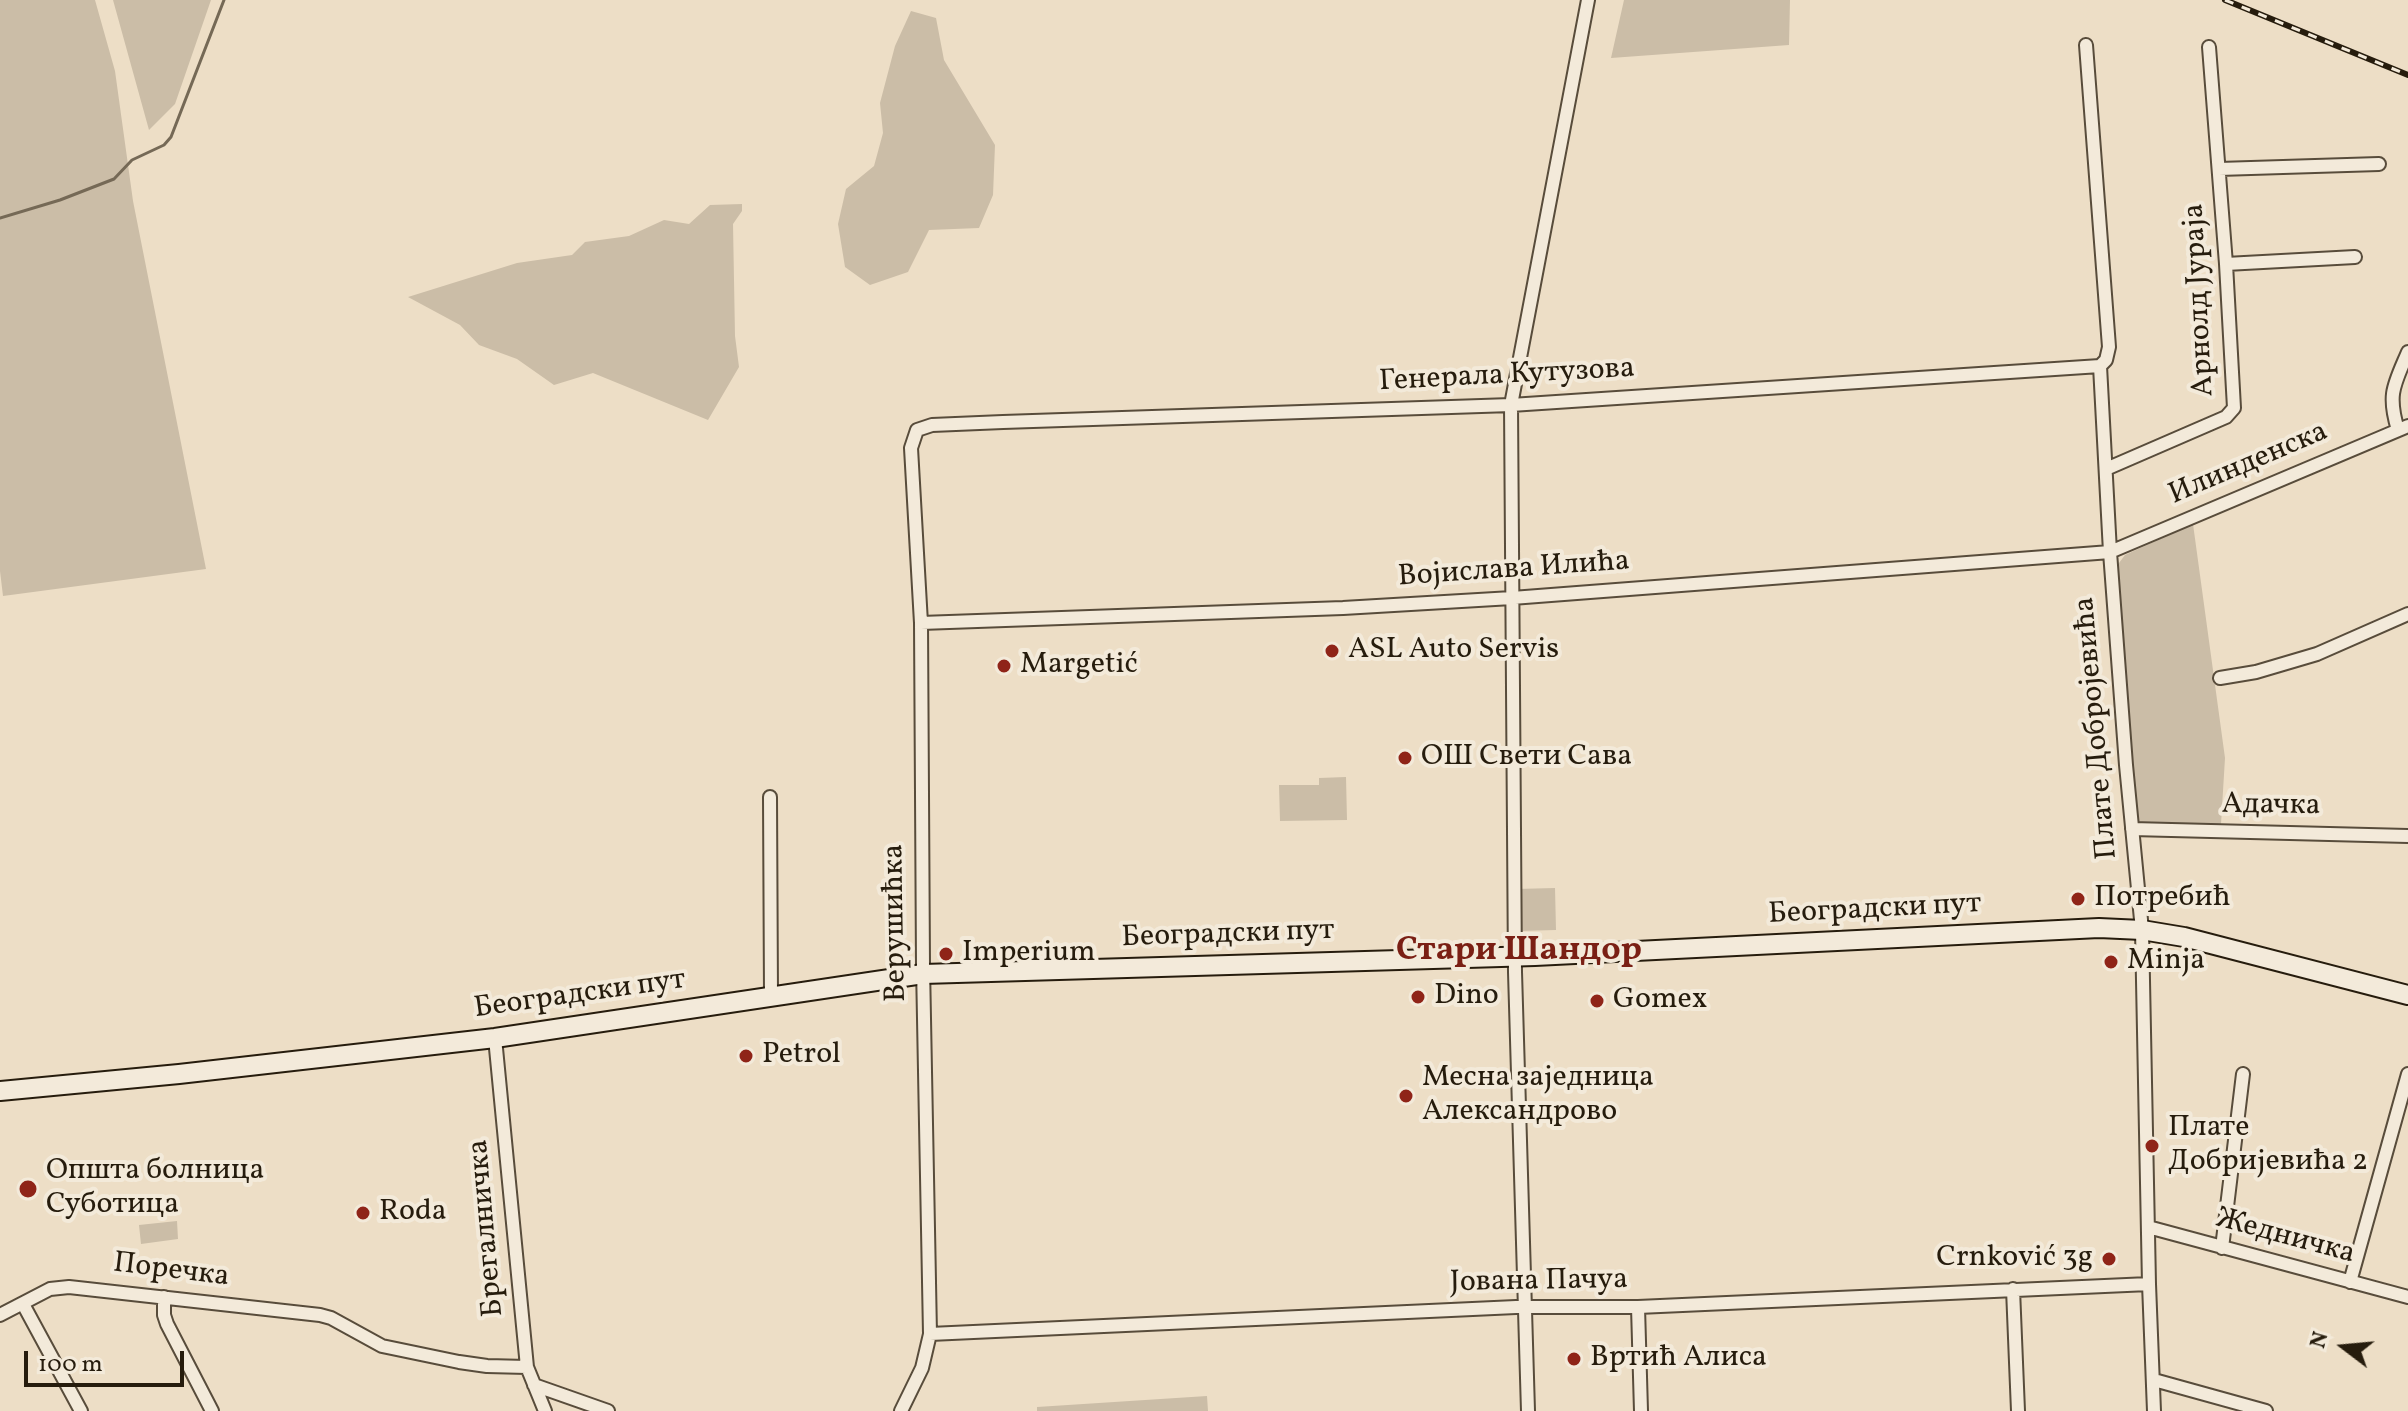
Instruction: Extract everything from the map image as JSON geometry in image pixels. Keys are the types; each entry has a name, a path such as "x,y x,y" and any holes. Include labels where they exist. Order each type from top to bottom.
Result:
{"main road":[{"name":"Београдски пут","path":"0,1091 495,1038 923,974 1515,957 2078,929 2142,930 2211,942 2408,995"}],"street":[{"path":"1528,1411 1515,957 1511,405 1588,0"},
{"name":"Плате Добројевића","path":"2086,45 2109,347 2106,360 2100,366 2110,552 2142,930 2154,1411"},
{"name":"Арнолд Јураја","path":"2106,469 2226,417 2234,408 2209,47"},
{"path":"2219,169 2379,164"},
{"path":"2226,264 2355,257"},
{"path":"2403,428 2392,410 2392,393 2408,352"},
{"name":"Генерала Кутузова","path":"917,430 932,425 1003,422 1511,405 2100,366"},
{"name":"Илинденска","path":"2110,552 2403,428"},
{"name":"Верушићка","path":"901,1411 922,1368 930,1334 923,974 921,623 911,448 917,430"},
{"name":"Војислава Илића","path":"921,623 1343,608 1512,598 2110,552"},
{"path":"2220,678 2256,672 2317,654 2408,614"},
{"path":"770,797 771,995"},
{"name":"Адачка","path":"2132,829 2408,836"},
{"name":"Брегалничка","path":"495,1038 527,1367 545,1411"},
{"path":"2222,1248 2243,1074"},
{"path":"2350,1282 2408,1074"},
{"name":"Жедничка","path":"2148,1227 2408,1297"},
{"name":"Јована Пачуа","path":"930,1334 1524,1307 1638,1307 2149,1284"},
{"name":"Поречка","path":"0,1315 50,1289 69,1287 320,1315 382,1346 459,1362 527,1367"},
{"path":"2013,1289 2018,1411"},
{"path":"164,1297 167,1324 212,1411"},
{"path":"23,1304 81,1411"},
{"path":"1638,1307 1641,1411"},
{"path":"2154,1380 2266,1411"},
{"path":"534,1385 608,1411"}],"shaded area":[{"path":"0,0 95,0 115,71 133,201 206,569 3,596 0,571"},
{"path":"113,0 211,0 175,104 149,130"},
{"path":"1624,0 1790,0 1789,45 1611,58"},
{"path":"911,11 936,18 944,60 995,145 993,195 979,228 929,230 908,272 870,285 845,267 838,224 846,189 874,166 883,133 880,103 895,46"},
{"path":"742,204 742,211 733,224 735,336 739,367 708,420 593,373 554,385 517,359 479,345 460,325 408,297 517,263 572,255 585,242 629,236 664,220 689,224 710,205"},
{"path":"2193,524 2225,758 2221,824 2138,823 2116,567 2125,555"},
{"path":"1346,777 1347,820 1280,821 1279,785 1319,785 1319,778"},
{"path":"1555,888 1556,930 1518,931 1516,889"},
{"path":"177,1221 178,1239 141,1244 139,1225"},
{"path":"1207,1396 1208,1411 1037,1411 1037,1407"}],"waterway":[{"path":"0,218 114,179 132,160 164,145 171,137 224,0"}],"railway":[{"path":"2225,0 2408,75"}],"place":[{"name":"ASL Auto Servis","path":"1332,651"},
{"name":"Margetić","path":"1004,666"},
{"name":"ОШ Свети Сава","path":"1405,758"},
{"name":"Потребић","path":"2078,899"},
{"name":"Imperium","path":"946,954"},
{"name":"Minja","path":"2111,962"},
{"name":"Dino","path":"1418,997"},
{"name":"Gomex","path":"1597,1001"},
{"name":"Petrol","path":"746,1056"},
{"name":"Месна заједница Александрово","path":"1406,1096"},
{"name":"Плате Добријевића 2","path":"2152,1146"},
{"name":"Општа болница Суботица","path":"28,1189"},
{"name":"Roda","path":"363,1213"},
{"name":"Crnković 3g","path":"2109,1259"},
{"name":"Вртић Алиса","path":"1574,1359"}],"district":[{"name":"Стари Шандор","path":"1519,953"}]}
